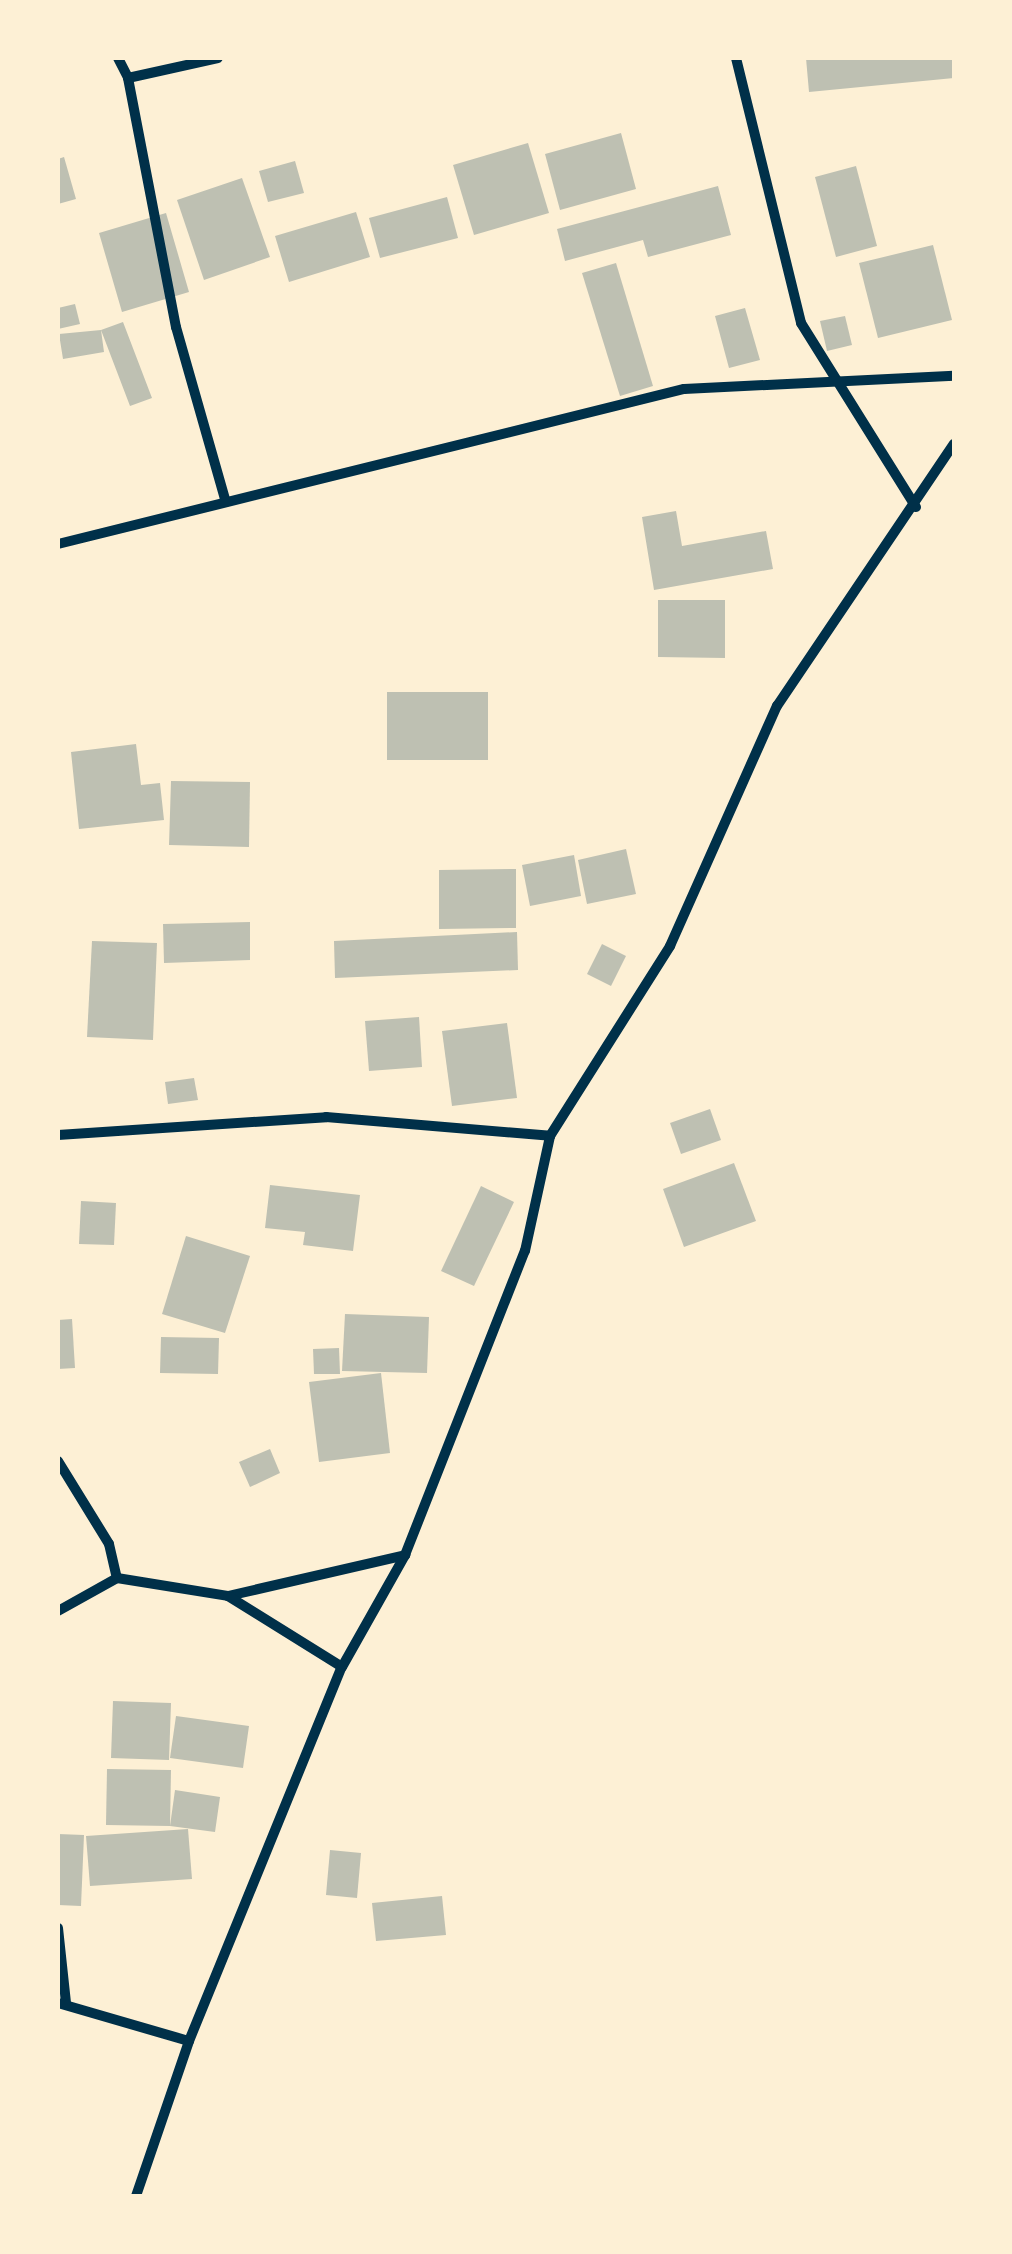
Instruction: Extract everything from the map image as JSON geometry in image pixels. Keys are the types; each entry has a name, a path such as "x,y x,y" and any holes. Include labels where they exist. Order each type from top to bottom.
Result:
{"street":[{"path":"118,58 128,78 176,327 226,502"},
{"path":"128,78 218,58"},
{"path":"736,58 801,323 916,506"},
{"path":"58,544 684,389 954,376"},
{"path":"136,2196 189,2041 342,1668 405,1555 525,1251 550,1136 670,946 777,706 916,506 954,444"},
{"path":"58,1135 326,1117 550,1136"},
{"path":"58,1461 109,1544 116,1578"},
{"path":"58,1612 116,1578 228,1596 405,1555"},
{"path":"228,1596 342,1668"},
{"path":"58,1928 62,2003 189,2041"}],"building":[{"path":"806,58 954,58 954,78 809,92"},
{"path":"621,133 636,189 560,210 545,154"},
{"path":"528,143 549,213 474,235 453,165"},
{"path":"64,157 76,199 58,204 58,159"},
{"path":"295,161 304,193 268,202 259,171"},
{"path":"856,166 877,246 836,257 815,177"},
{"path":"242,178 270,257 204,280 177,200"},
{"path":"718,186 731,235 648,257 643,240 565,261 557,229"},
{"path":"447,197 458,238 380,258 369,218"},
{"path":"356,212 370,257 289,282 275,236"},
{"path":"166,213 189,292 122,312 99,233"},
{"path":"933,245 952,320 878,338 859,263"},
{"path":"616,263 653,386 620,396 582,273"},
{"path":"75,304 80,324 58,329 58,308"},
{"path":"745,308 760,360 729,368 715,316"},
{"path":"845,316 852,345 827,351 820,321"},
{"path":"123,322 152,398 130,406 101,330"},
{"path":"101,330 104,352 63,359 59,334"},
{"path":"676,511 682,546 766,531 773,569 654,590 642,517"},
{"path":"658,600 725,600 725,658 658,657"},
{"path":"387,692 488,692 488,760 387,760"},
{"path":"136,744 141,785 160,783 164,820 79,829 71,752"},
{"path":"171,781 250,782 249,847 169,845"},
{"path":"626,849 636,894 587,904 578,860"},
{"path":"574,855 581,896 530,906 522,865"},
{"path":"516,869 516,928 439,929 439,870"},
{"path":"250,922 250,960 164,963 163,924"},
{"path":"517,932 518,970 335,978 334,941"},
{"path":"92,941 157,943 153,1040 87,1037"},
{"path":"602,944 626,956 611,986 587,974"},
{"path":"419,1017 422,1067 369,1071 365,1021"},
{"path":"507,1023 517,1098 452,1106 442,1031"},
{"path":"194,1078 198,1100 168,1104 165,1082"},
{"path":"710,1109 721,1140 681,1154 670,1123"},
{"path":"734,1163 756,1221 684,1247 663,1189"},
{"path":"270,1185 360,1195 353,1251 303,1245 305,1232 265,1228"},
{"path":"481,1186 514,1202 474,1286 441,1271"},
{"path":"81,1201 116,1203 114,1245 79,1244"},
{"path":"186,1236 250,1256 225,1333 162,1314"},
{"path":"345,1314 429,1317 427,1373 342,1371"},
{"path":"72,1319 75,1368 58,1369 58,1320"},
{"path":"161,1337 219,1338 218,1374 160,1373"},
{"path":"339,1348 340,1374 314,1374 313,1349"},
{"path":"381,1373 390,1453 319,1462 309,1382"},
{"path":"270,1449 280,1473 250,1487 239,1462"},
{"path":"113,1701 171,1703 169,1760 111,1758"},
{"path":"176,1716 249,1726 243,1768 170,1758"},
{"path":"107,1769 171,1770 170,1826 106,1825"},
{"path":"175,1790 220,1797 215,1832 170,1826"},
{"path":"188,1829 192,1879 90,1886 86,1836"},
{"path":"58,1834 84,1835 81,1906 58,1905"},
{"path":"330,1850 361,1853 357,1898 326,1895"},
{"path":"442,1896 446,1935 376,1941 372,1903"}]}
